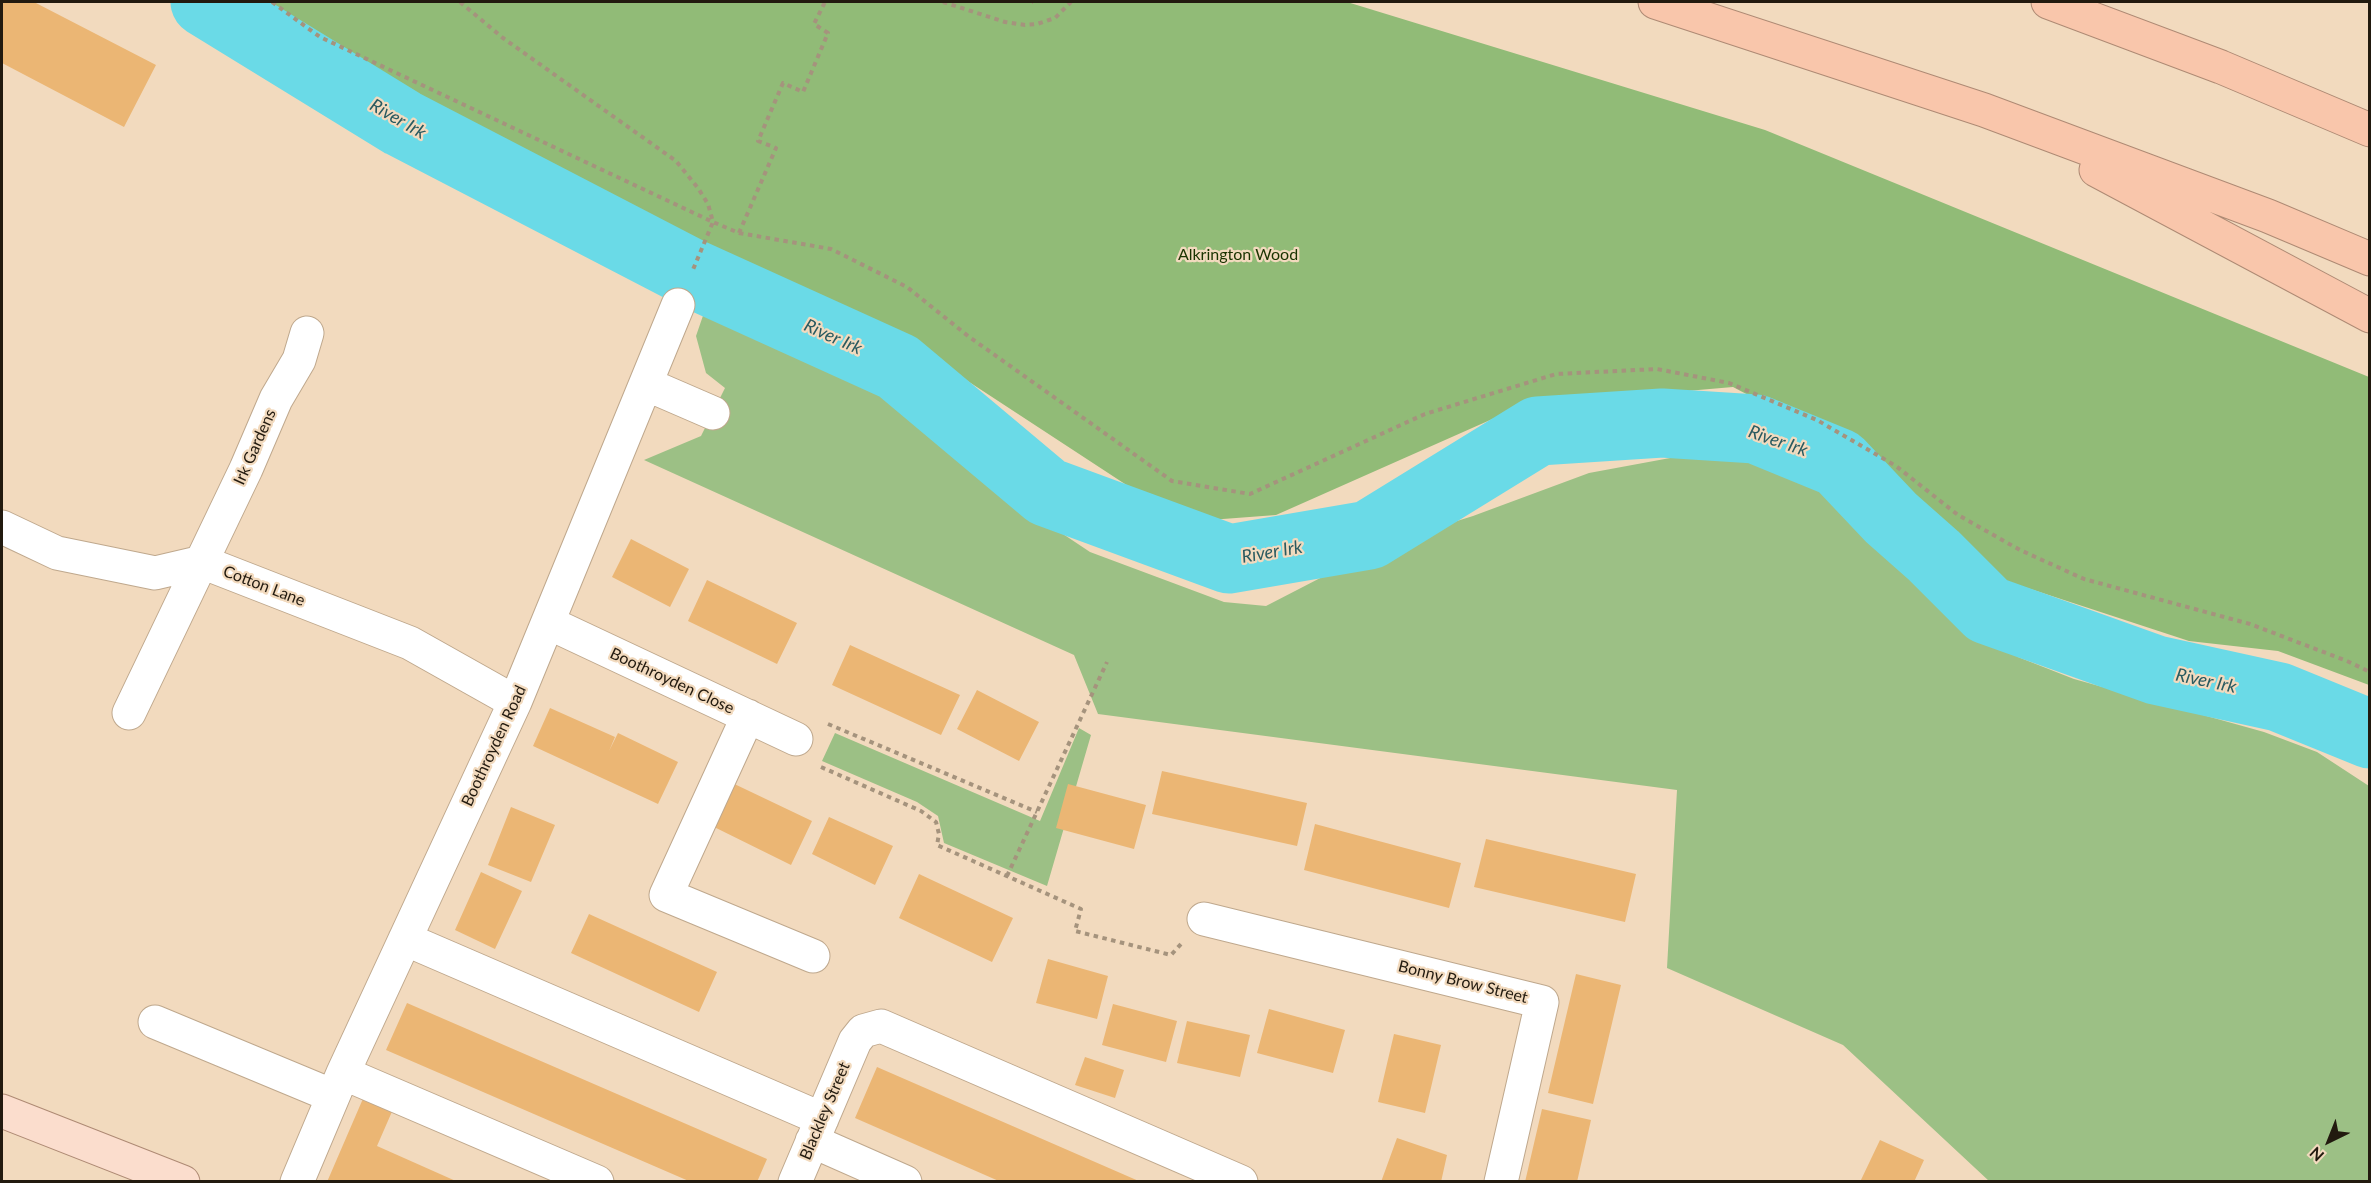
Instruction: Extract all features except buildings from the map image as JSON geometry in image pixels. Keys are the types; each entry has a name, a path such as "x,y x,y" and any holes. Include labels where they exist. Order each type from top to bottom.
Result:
{"highway":[{"path":"1655,2 1984,110 2268,216 2370,260"},
{"path":"2048,2 2222,67 2370,130"},
{"path":"1984,110 2370,316"}],"main road":[{"path":"2,1110 183,1182"}],"street":[{"name":"Boothroyden Road","path":"297,1182 338,1084 515,702 678,305"},
{"name":"Irk Gardens","path":"129,713 202,562 276,399 299,360 307,333"},
{"path":"646,384 712,413"},
{"name":"Cotton Lane","path":"2,526 57,553 155,573 202,562 410,643 515,702"},
{"name":"Boothroyden Close","path":"549,623 796,739"},
{"path":"748,716 666,895 813,956"},
{"name":"Bonny Brow Street","path":"1204,919 1542,1002 1501,1182"},
{"path":"405,939 817,1130 905,1182"},
{"path":"155,1022 338,1084 597,1182"},
{"name":"Blackley Street","path":"795,1182 855,1041 863,1031 881,1026 1241,1182"}],"path":[{"path":"272,2 320,37 712,222 739,233 831,249 907,287 968,336 1172,481 1250,495 1317,462 1425,414 1556,374 1657,369 1729,383 1817,420 1896,466 1958,515 2020,550 2084,579 2250,624 2370,672"},
{"path":"460,2 503,38 676,161 708,204 712,222 691,273"},
{"path":"739,233 776,148 758,141 783,84 803,92 828,33 814,24 825,2"},
{"path":"943,2 1005,22 1024,25 1037,24 1055,18 1071,2"},
{"path":"1007,876 1107,662"},
{"path":"1037,812 829,723 796,739 814,764 921,811 936,822 939,834 937,845 1081,909 1075,931 1171,955 1204,919"}],"green space":[{"name":"Alkrington Wood","path":"253,2 1347,2 1765,130 2369,377 2369,685 2278,651 2189,641 2006,581 1868,458 1733,387 1524,405 1276,515 1183,522 876,321 698,245 352,76"},
{"path":"706,307 839,362 967,451 1036,516 1090,552 1224,602 1266,606 1390,542 1473,516 1589,473 1735,446 1766,452 1792,461 1826,481 1874,523 1922,578 1962,617 2018,657 2074,679 2264,732 2317,752 2369,786 2369,1181 1989,1181 1843,1045 1667,968 1677,790 1098,714 1074,655 644,460 701,436 725,388 706,373 696,336"},
{"path":"1079,728 1091,735 1047,886 944,843 938,816 917,802 822,761 835,733 1040,821"}],"waterway":[{"name":"River Irk","path":"205,2 402,123 693,274 898,367 1047,492 1229,559 1369,535 1538,431 1662,423 1756,429 1839,463 1891,518 1934,556 1988,610 2156,670 2279,697 2370,734"}]}
